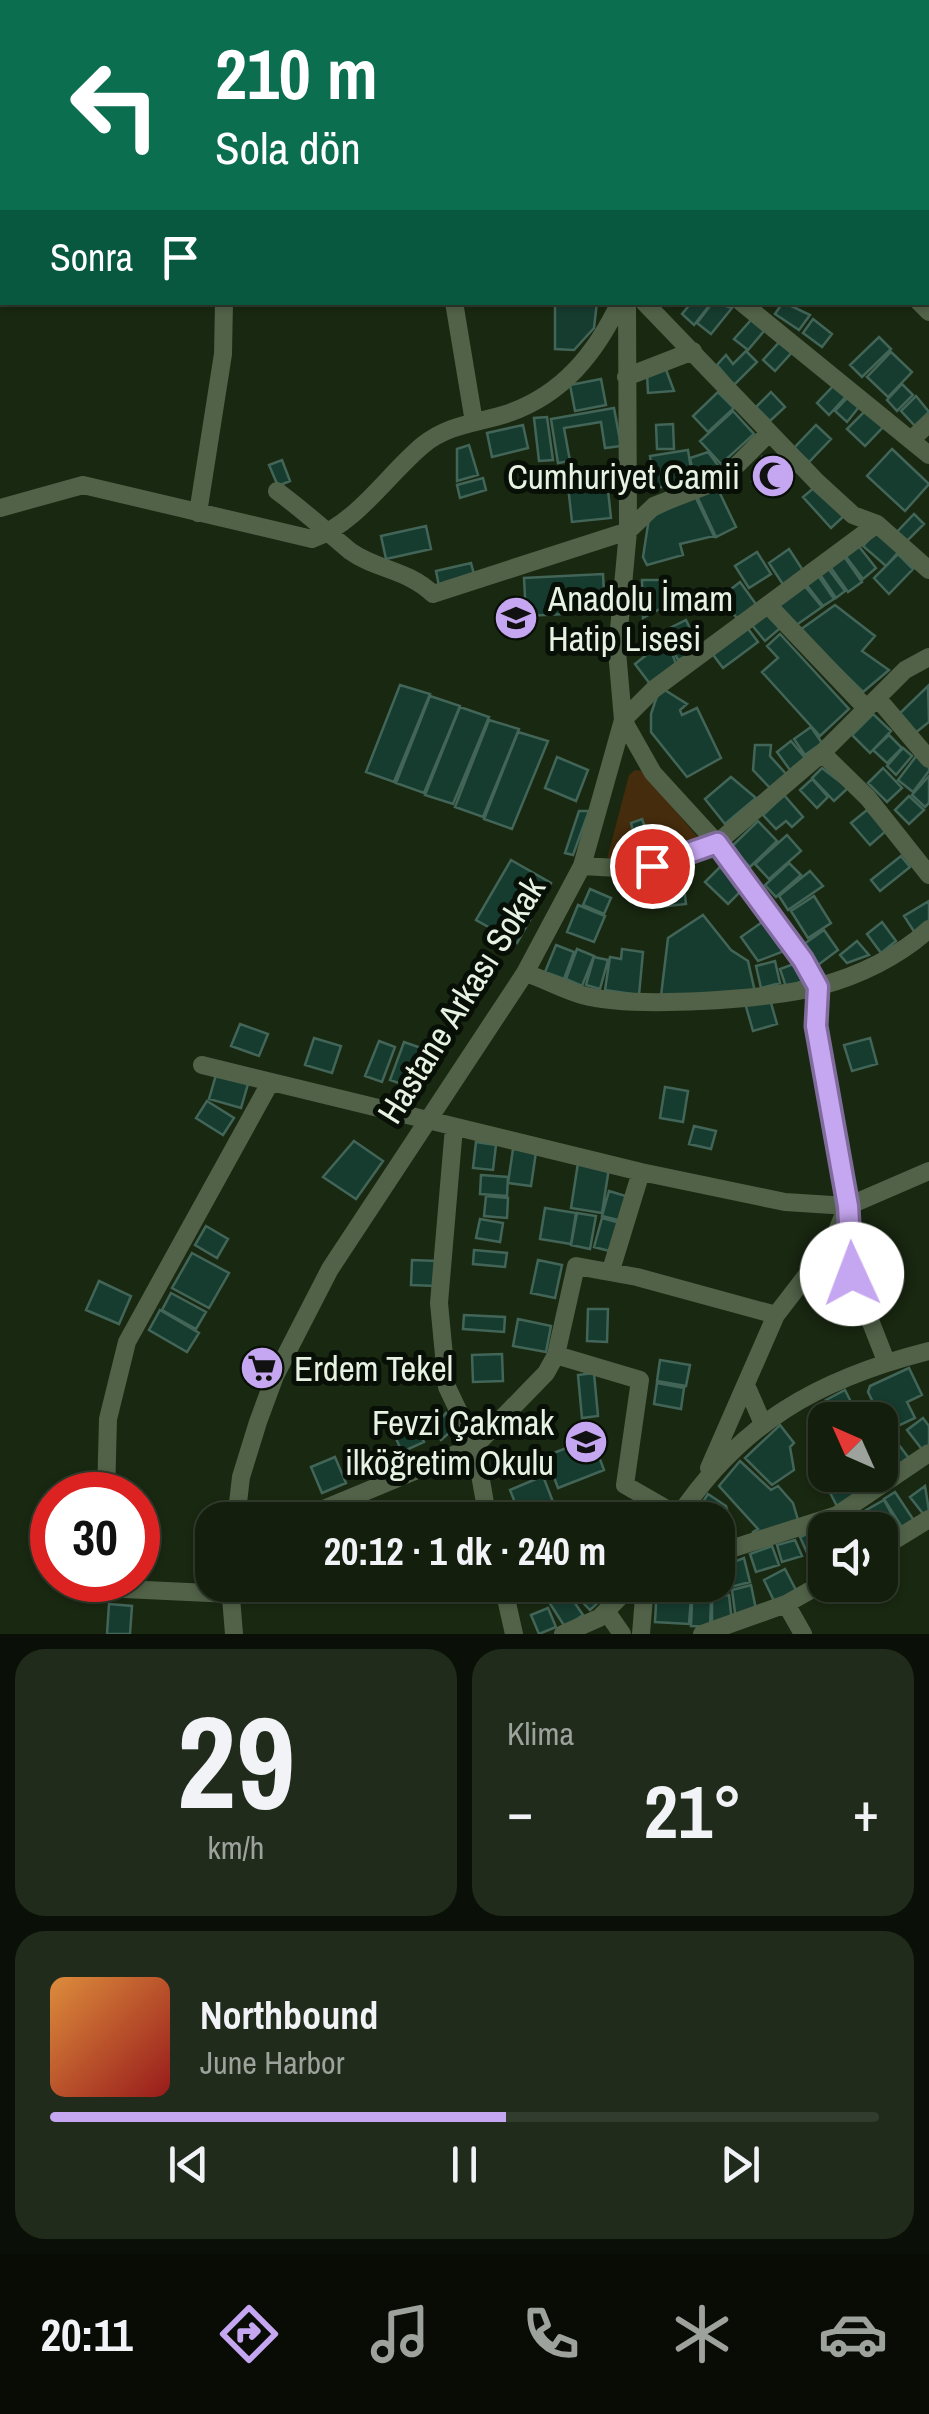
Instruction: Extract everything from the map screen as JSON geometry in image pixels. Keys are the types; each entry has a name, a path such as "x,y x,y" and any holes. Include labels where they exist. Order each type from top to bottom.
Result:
{"street":[{"path":"198,513 223,354 224,305"},
{"path":"454,305 474,422"},
{"path":"0,508 83,485 312,539 333,532 425,443 541,399 572,376 603,339 621,305"},
{"name":"Hastane Arkası Sokak","path":"239,1502 242,1477 275,1376 330,1268 525,973 582,866 623,720 617,651 628,531 623,305"},
{"path":"647,305 853,515 877,524 929,570"},
{"path":"745,305 929,455"},
{"path":"626,377 693,350"},
{"path":"911,440 929,423"},
{"path":"278,491 333,532 352,552 416,578 432,594 628,531 654,506 723,479 770,433"},
{"path":"877,524 654,689 623,720 653,773 717,843 803,960 818,987 816,1026 848,1206 852,1274 886,1362"},
{"path":"769,606 929,758"},
{"path":"582,866 635,868 717,843 822,753 905,670 929,657"},
{"path":"822,753 868,798 929,875"},
{"path":"525,973 581,995 638,1002 818,987 893,955 929,929"},
{"path":"202,1065 641,1172 785,1202 848,1206 929,1171"},
{"path":"107,1472 108,1419 128,1342 270,1083"},
{"path":"454,1127 439,1303 447,1387 475,1446 485,1502"},
{"path":"610,1270 641,1172"},
{"path":"688,1502 705,1476 776,1314 833,1241 848,1206"},
{"path":"340,1502 475,1446 546,1373 556,1355 576,1266 610,1270 776,1314"},
{"path":"705,1476 763,1424 807,1393 886,1362 929,1351"},
{"path":"556,1355 640,1380 626,1485 652,1502"},
{"path":"746,1385 763,1424"},
{"path":"735,1548 837,1515 929,1453"},
{"path":"898,1538 928,1521"},
{"path":"160,1589 195,1590"},
{"path":"702,1634 786,1604 808,1592"},
{"path":"231,1602 234,1634"},
{"path":"507,1602 514,1634"},
{"path":"563,1634 591,1624 615,1602"},
{"path":"641,1634 644,1602"},
{"path":"786,1604 802,1634"},
{"path":"606,1611 622,1634"}],"shaded area":[{"path":"635,770 642,771 700,840 659,858 606,863 629,775"}],"building":[{"path":"555,305 597,305 594,328 574,350 555,349"},
{"path":"690,305 710,305 694,325 682,314"},
{"path":"711,305 732,308 711,334 697,323"},
{"path":"781,305 789,305 810,315 799,330 775,314"},
{"path":"813,319 832,334 822,347 803,333"},
{"path":"751,320 764,331 748,350 734,339"},
{"path":"879,337 891,349 862,377 850,365"},
{"path":"782,339 794,350 775,371 763,360"},
{"path":"746,351 757,362 734,385 717,365 726,355 733,364"},
{"path":"891,352 912,372 888,397 867,377"},
{"path":"665,367 674,391 648,393 647,374"},
{"path":"601,379 606,405 575,411 570,385"},
{"path":"837,382 849,393 829,415 817,403"},
{"path":"902,384 913,395 897,411 887,400"},
{"path":"718,392 734,408 708,432 693,416"},
{"path":"771,392 785,407 770,421 756,407"},
{"path":"916,396 929,412 915,426 901,411"},
{"path":"848,397 859,407 847,422 835,411"},
{"path":"614,408 621,446 605,448 601,422 564,428 570,461 558,463 551,419"},
{"path":"867,409 885,425 865,446 847,429"},
{"path":"733,411 754,434 721,464 700,441"},
{"path":"547,417 553,460 539,461 534,418"},
{"path":"673,424 674,449 657,449 656,425"},
{"path":"523,425 528,448 492,457 487,433"},
{"path":"816,425 831,439 809,462 794,448"},
{"path":"469,445 478,475 457,481 457,449"},
{"path":"892,449 929,484 905,511 867,476"},
{"path":"688,450 693,482 655,488 650,456"},
{"path":"708,452 720,468 695,481 690,458"},
{"name":"Cumhuriyet Camii","path":"762,457 793,471 783,494 752,481"},
{"path":"282,460 290,481 278,486 269,465"},
{"path":"483,478 486,490 460,498 457,485"},
{"path":"607,481 611,518 572,522 568,486"},
{"path":"716,485 736,527 716,537 696,494"},
{"path":"816,486 844,516 831,528 803,497"},
{"path":"695,496 714,536 680,544 683,555 647,565 643,557 649,518"},
{"path":"914,514 924,524 902,546 893,536"},
{"path":"426,526 431,549 386,559 381,536"},
{"path":"878,530 900,550 886,566 863,546"},
{"path":"857,544 876,568 863,579 844,554"},
{"path":"789,549 804,572 784,586 769,563"},
{"path":"757,552 771,574 749,588 735,566"},
{"path":"898,554 913,569 889,594 874,578"},
{"path":"843,555 862,582 848,592 829,565"},
{"path":"471,563 475,578 439,586 436,571"},
{"path":"827,567 845,591 836,598 819,573"},
{"name":"Anadolu İmam Hatip Lisesi","path":"603,574 605,612 526,616 524,578"},
{"path":"817,574 834,599 823,606 805,583"},
{"path":"642,580 669,580 669,604 643,618"},
{"path":"740,582 758,607 739,621 721,597"},
{"path":"803,584 822,607 795,626 774,607"},
{"path":"835,605 875,636 862,651 889,670 863,692 800,630"},
{"path":"769,609 784,625 765,641 751,624"},
{"path":"686,620 700,649 678,660 664,631"},
{"path":"746,626 758,642 723,668 711,652"},
{"path":"780,634 849,709 820,736 762,672 778,658 767,646"},
{"path":"659,645 672,653 676,664 650,684 635,664"},
{"path":"400,685 430,694 394,782 366,772"},
{"path":"928,686 929,722 914,734 898,715"},
{"path":"660,687 687,704 680,710 682,715 697,708 721,758 687,777 651,732 651,714"},
{"path":"430,696 460,706 424,793 396,783"},
{"path":"460,707 489,717 453,804 425,795"},
{"path":"873,714 891,731 870,753 852,735"},
{"path":"489,720 519,729 483,817 455,807"},
{"path":"811,727 822,743 805,755 794,739"},
{"path":"518,732 548,741 512,829 484,819"},
{"path":"889,735 902,748 887,763 873,750"},
{"path":"791,741 805,758 790,770 777,752"},
{"path":"755,745 771,745 770,756 787,775 770,788 753,770"},
{"path":"903,748 912,756 896,775 887,766"},
{"path":"917,755 929,764 929,771 913,792 898,780"},
{"path":"557,757 588,770 576,801 545,788"},
{"path":"822,768 848,788 834,801 812,778"},
{"path":"883,768 902,788 887,802 868,783"},
{"path":"929,776 929,803 925,807 912,795"},
{"path":"731,777 756,798 725,824 705,799"},
{"path":"812,779 828,797 817,808 800,790"},
{"path":"784,795 803,817 792,827 786,821 776,829 763,815"},
{"path":"909,796 924,810 909,824 895,810"},
{"path":"867,810 886,831 870,845 851,823"},
{"path":"579,811 589,811 573,855 565,853"},
{"path":"642,819 653,834 647,836 655,856 633,861 632,853 640,850 639,846 634,840 627,844 624,837 633,831 631,823"},
{"path":"758,821 777,841 750,867 731,847"},
{"path":"787,835 801,851 769,879 755,864"},
{"path":"901,856 910,867 880,891 871,880"},
{"path":"679,859 683,876 658,880 657,867"},
{"path":"511,860 551,883 517,943 476,920"},
{"path":"789,863 801,875 776,897 765,885"},
{"path":"720,867 743,889 728,904 705,882"},
{"path":"810,871 823,886 788,910 779,896"},
{"path":"683,878 686,904 659,907 656,881"},
{"path":"590,889 611,898 604,914 583,905"},
{"path":"814,896 831,923 808,938 791,911"},
{"path":"929,901 929,924 915,933 904,916"},
{"path":"578,905 605,916 594,942 567,932"},
{"path":"703,915 731,950 748,961 755,992 661,996 668,938"},
{"path":"765,920 787,950 758,961 741,937"},
{"path":"882,922 896,941 881,953 867,934"},
{"path":"824,930 838,950 818,965 804,944"},
{"path":"857,941 869,955 847,963 840,955"},
{"path":"556,945 574,952 564,979 545,972"},
{"path":"577,949 594,956 582,986 566,979"},
{"path":"622,949 643,952 639,995 605,990 610,957 621,959"},
{"path":"594,957 608,960 600,989 586,985"},
{"path":"775,961 780,983 761,988 756,966"},
{"path":"799,962 806,980 786,987 780,969"},
{"path":"769,996 777,1024 753,1031 745,1003"},
{"path":"240,1024 268,1034 259,1056 231,1046"},
{"path":"314,1038 341,1046 332,1073 305,1065"},
{"path":"870,1038 877,1064 852,1071 844,1045"},
{"path":"379,1041 395,1047 382,1082 365,1076"},
{"path":"404,1042 424,1049 410,1087 390,1080"},
{"path":"216,1075 248,1084 241,1108 209,1099"},
{"path":"665,1087 688,1091 683,1122 660,1118"},
{"path":"207,1101 234,1118 223,1135 196,1118"},
{"path":"694,1126 716,1131 711,1149 689,1144"},
{"path":"354,1141 383,1161 356,1199 323,1177"},
{"path":"476,1142 496,1145 493,1170 473,1168"},
{"path":"513,1149 536,1152 531,1186 508,1183"},
{"path":"578,1163 609,1168 602,1213 571,1208"},
{"path":"481,1175 508,1177 507,1196 480,1194"},
{"path":"609,1191 629,1197 622,1221 602,1216"},
{"path":"486,1196 508,1198 507,1218 484,1216"},
{"path":"545,1208 576,1213 571,1244 540,1239"},
{"path":"577,1213 596,1216 590,1249 571,1245"},
{"path":"602,1218 620,1223 613,1252 594,1247"},
{"path":"480,1219 503,1223 500,1242 476,1238"},
{"path":"206,1226 228,1239 217,1258 195,1245"},
{"path":"474,1250 507,1253 505,1267 473,1264"},
{"path":"192,1253 229,1273 209,1308 172,1288"},
{"path":"412,1260 437,1261 436,1286 411,1285"},
{"path":"538,1260 562,1265 555,1298 531,1293"},
{"path":"99,1281 131,1296 119,1324 86,1310"},
{"path":"171,1293 206,1312 196,1329 162,1310"},
{"path":"588,1309 608,1309 607,1342 587,1341"},
{"path":"160,1310 199,1333 187,1352 149,1330"},
{"path":"464,1315 505,1317 504,1332 463,1329"},
{"path":"518,1319 551,1326 546,1352 513,1346"},
{"path":"502,1354 503,1381 473,1382 472,1355"},
{"path":"660,1360 690,1365 686,1386 657,1381"},
{"path":"403,1363 434,1363 434,1381 403,1381"},
{"path":"909,1368 922,1395 907,1402 915,1418 898,1426 898,1402 873,1402 868,1392 870,1386"},
{"path":"594,1373 598,1416 582,1418 578,1375"},
{"path":"657,1383 684,1388 681,1409 654,1404"},
{"path":"845,1390 851,1402 827,1402"},
{"path":"446,1413 457,1426 441,1440 432,1430"},
{"path":"923,1418 929,1426 929,1448 924,1452 907,1430"},
{"path":"416,1425 424,1442 402,1452 395,1436"},
{"path":"780,1425 794,1443 790,1447 794,1470 772,1485 745,1458"},
{"path":"592,1438 604,1470 558,1488 546,1456"},
{"path":"898,1446 911,1461 898,1472"},
{"path":"335,1457 346,1483 322,1493 311,1467"},
{"path":"740,1461 771,1490 778,1486 793,1503 798,1520 755,1537 753,1532 758,1529 719,1486"},
{"path":"543,1476 553,1502 515,1502 510,1490"},
{"path":"925,1486 929,1511 924,1515 910,1497"},
{"path":"830,1492 859,1492 861,1496 838,1508"},
{"path":"895,1492 915,1522 903,1529 898,1512 892,1512 884,1499"},
{"path":"708,1494 720,1502 703,1502"},
{"path":"884,1500 891,1512 863,1512"},
{"path":"808,1534 808,1555 800,1537"},
{"path":"795,1540 802,1556 782,1562 777,1545"},
{"path":"772,1546 779,1565 756,1572 750,1554"},
{"path":"744,1558 750,1582 735,1586 735,1561"},
{"path":"785,1569 797,1592 775,1603 764,1580"},
{"path":"751,1585 757,1614 736,1620 735,1589"},
{"path":"549,1602 574,1602 583,1615 565,1627"},
{"path":"582,1602 599,1602 590,1610"},
{"path":"656,1602 691,1602 689,1624 655,1622"},
{"path":"692,1602 711,1602 710,1627 691,1626"},
{"path":"712,1602 730,1602 732,1622 712,1627"},
{"path":"109,1604 132,1606 130,1634 107,1634"},
{"path":"548,1608 556,1627 539,1634 531,1615"}],"place":[{"name":"Cumhuriyet Camii","path":"773,476"},
{"name":"Anadolu İmam Hatip Lisesi","path":"516,618"},
{"name":"Erdem Tekel","path":"262,1368"},
{"name":"Fevzi Çakmak ilköğretim Okulu","path":"586,1442"}],"route":[{"path":"652,866 717,843 803,960 818,987 816,1026 848,1206 852,1274"}]}
